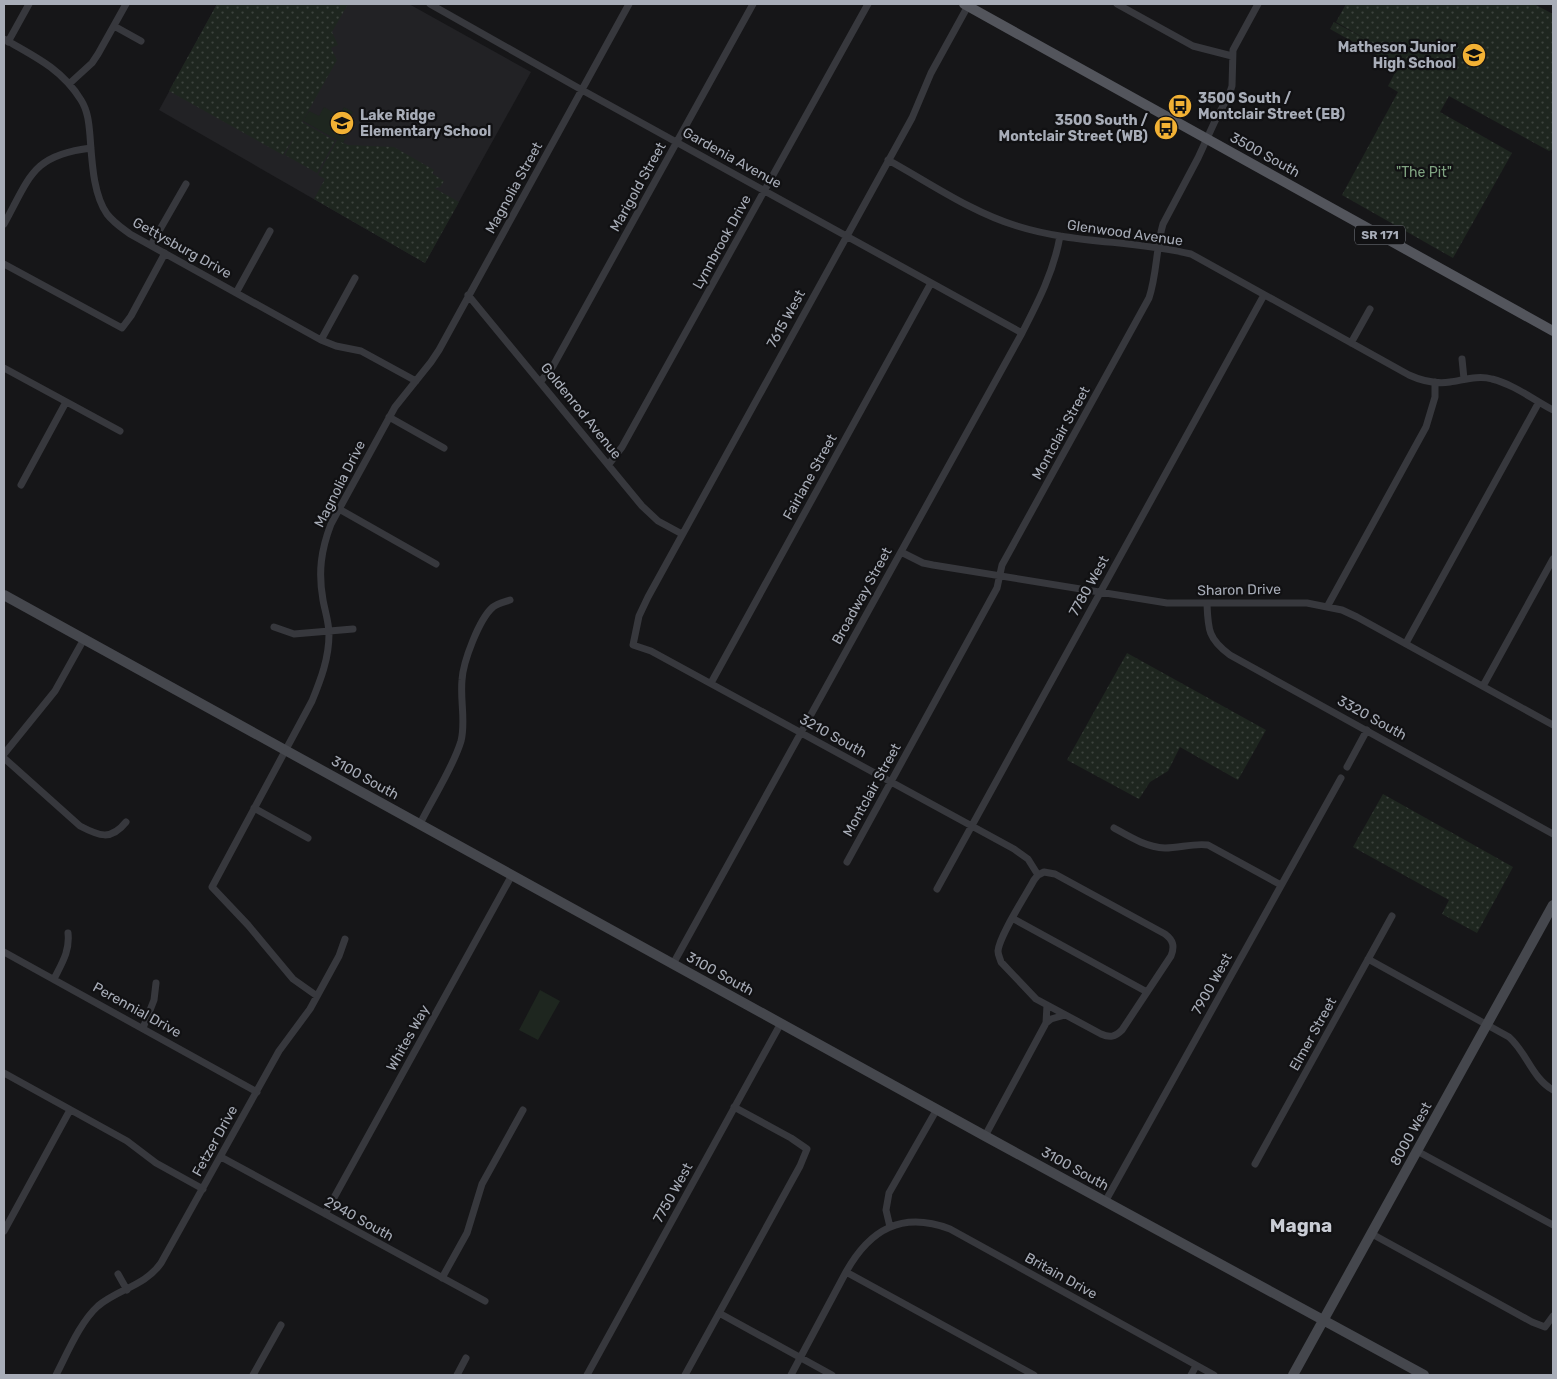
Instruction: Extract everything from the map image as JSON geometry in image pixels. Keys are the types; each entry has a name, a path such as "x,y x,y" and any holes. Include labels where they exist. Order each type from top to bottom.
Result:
{"main road":[{"name":"3500 South","path":"967,5 1553,331"}],"street":[{"path":"6,41 29,4"},
{"path":"69,84 92,63 126,4"},
{"name":"Gardenia Avenue","path":"430,4 1022,333"},
{"name":"Magnolia Street","path":"416,381 432,362 629,4"},
{"name":"Marigold Street","path":"541,381 553,366 753,4"},
{"name":"Lynnbrook Drive","path":"609,464 622,447 868,4"},
{"name":"Montclair Street","path":"847,862 997,588 1002,566 1149,298 1156,273 1158,248 1163,224 1229,95 1232,86 1232,56 1236,44 1258,4"},
{"name":"7615 West","path":"633,645 643,606 912,118 932,73 967,5"},
{"path":"1122,5 1193,46 1232,56"},
{"path":"114,26 142,41"},
{"name":"Gettysburg Drive","path":"6,41 48,64 69,84 81,99 86,109 96,187 107,213 116,224 130,234 322,340 336,346 360,351 416,381"},
{"path":"4,224 28,180 44,162 62,153 91,148"},
{"name":"Glenwood Avenue","path":"888,160 999,220 1019,227 1060,236 1191,254 1409,375 1421,380 1435,382 1448,382 1476,377 1491,378 1504,383 1553,410"},
{"path":"151,245 186,184"},
{"path":"236,293 270,231"},
{"name":"Broadway Street","path":"673,964 1022,333 1048,281 1060,236"},
{"path":"4,264 122,328 131,316 165,253"},
{"path":"322,340 355,278"},
{"name":"Fairlane Street","path":"711,683 931,283"},
{"name":"Goldenrod Avenue","path":"468,295 650,514 682,534"},
{"name":"7780 West","path":"937,889 1264,295"},
{"path":"1351,343 1370,309"},
{"path":"1462,359 1464,379"},
{"path":"4,368 120,432"},
{"name":"Magnolia Drive","path":"317,996 293,979 248,925 212,887 312,701 323,676 328,654 329,632 320,571 324,542 331,524 389,417 404,394 416,381"},
{"path":"1327,607 1426,427 1435,397 1435,382"},
{"path":"21,485 66,402"},
{"path":"1406,644 1539,402"},
{"path":"389,417 444,448"},
{"path":"339,510 436,564"},
{"name":"Sharon Drive","path":"900,552 923,563 1167,603 1286,602 1307,603 1327,607 1357,617 1553,725"},
{"path":"1483,686 1553,559"},
{"name":"3100 South","path":"4,595 1105,1202 1424,1375"},
{"path":"420,824 453,761 461,741 463,720 462,680 469,649 492,608 499,603 510,600"},
{"name":"3320 South","path":"1207,604 1208,627 1212,638 1218,646 1230,655 1553,834"},
{"path":"274,626 294,634 352,630"},
{"path":"4,754 55,691 84,639"},
{"name":"3210 South","path":"633,645 651,650 1014,849 1028,859 1041,873"},
{"path":"1347,767 1367,730"},
{"path":"4,758 80,826 102,835 112,835 121,829 126,822"},
{"name":"7900 West","path":"1105,1202 1341,778"},
{"path":"254,808 308,838"},
{"path":"1114,828 1151,846 1165,848 1200,844 1208,846 1281,885"},
{"path":"1041,873 1055,874 1165,934 1174,946 1171,956 1122,1030 1114,1036 1108,1037 1101,1034 1036,999 1001,962 998,955 1000,941 1012,918 1041,873"},
{"name":"Whites Way","path":"325,1214 512,875"},
{"name":"8000 West","path":"1293,1375 1553,905"},
{"name":"Elmer Street","path":"1255,1164 1392,916"},
{"path":"1012,918 1147,992"},
{"path":"54,979 68,953 70,943 68,932"},
{"name":"Fetzer Drive","path":"56,1375 90,1314 110,1297 127,1290 156,1271 279,1051 303,1019 317,996 339,956 344,939"},
{"name":"Perennial Drive","path":"4,952 257,1092"},
{"path":"1368,959 1509,1038 1518,1045 1534,1074 1553,1090"},
{"path":"144,1028 154,1000 156,983"},
{"path":"1046,1023 1047,1004"},
{"path":"985,1136 1046,1023 1051,1019 1064,1015"},
{"name":"7750 West","path":"587,1375 781,1023"},
{"path":"4,1073 127,1141 156,1163 203,1189"},
{"path":"685,1375 800,1166 807,1149 734,1106"},
{"path":"792,1375 855,1256 864,1244 875,1235 890,1227 886,1210 890,1193 937,1109"},
{"path":"4,1231 70,1110"},
{"path":"442,1278 467,1233 482,1184 523,1110"},
{"path":"1417,1151 1553,1225"},
{"name":"2940 South","path":"221,1157 485,1301"},
{"name":"Britain Drive","path":"890,1227 903,1223 919,1222 935,1224 950,1229 1214,1375"},
{"path":"1372,1234 1532,1322 1544,1327 1553,1316"},
{"path":"846,1272 1034,1375"},
{"path":"118,1274 127,1290"},
{"path":"719,1313 832,1375"},
{"path":"253,1375 281,1325"},
{"path":"457,1375 466,1358"},
{"path":"1191,1375 1196,1366"}],"shaded area":[{"name":"Lake Ridge Elementary School","path":"217,4 409,4 531,72 425,263 159,110"}],"green space":[{"path":"217,4 348,4 332,32 338,45 331,48 337,60 302,122 335,141 317,173 285,155 295,136 283,155 169,91"},
{"name":"\"The Pit\"","path":"1346,4 1534,4 1553,14 1553,149 1549,151 1449,96 1440,112 1512,153 1453,258 1342,195 1398,92 1388,86 1398,67 1330,29 1334,22 1371,42 1336,22"},
{"path":"324,107 339,116 344,107 353,112 348,121 344,119 339,127 348,134 343,143 303,121 309,111 319,116"},
{"path":"337,140 348,145 394,147 434,170 432,175 444,181 440,187 434,188 459,202 425,263 314,199 325,179 318,175"},
{"path":"1127,653 1266,730 1238,780 1180,747 1168,771 1150,782 1139,799 1067,760"},
{"path":"1383,794 1513,867 1477,933 1442,914 1449,900 1353,847"},
{"path":"540,990 560,1001 538,1040 519,1030"}],"place":[{"name":"Matheson Junior High School","path":"1474,55"},
{"name":"3500 South / Montclair Street (EB)","path":"1180,106"},
{"name":"Lake Ridge Elementary School","path":"342,123"},
{"name":"3500 South / Montclair Street (WB)","path":"1166,128"}],"district":[{"name":"Magna","path":"1301,1225"}]}
